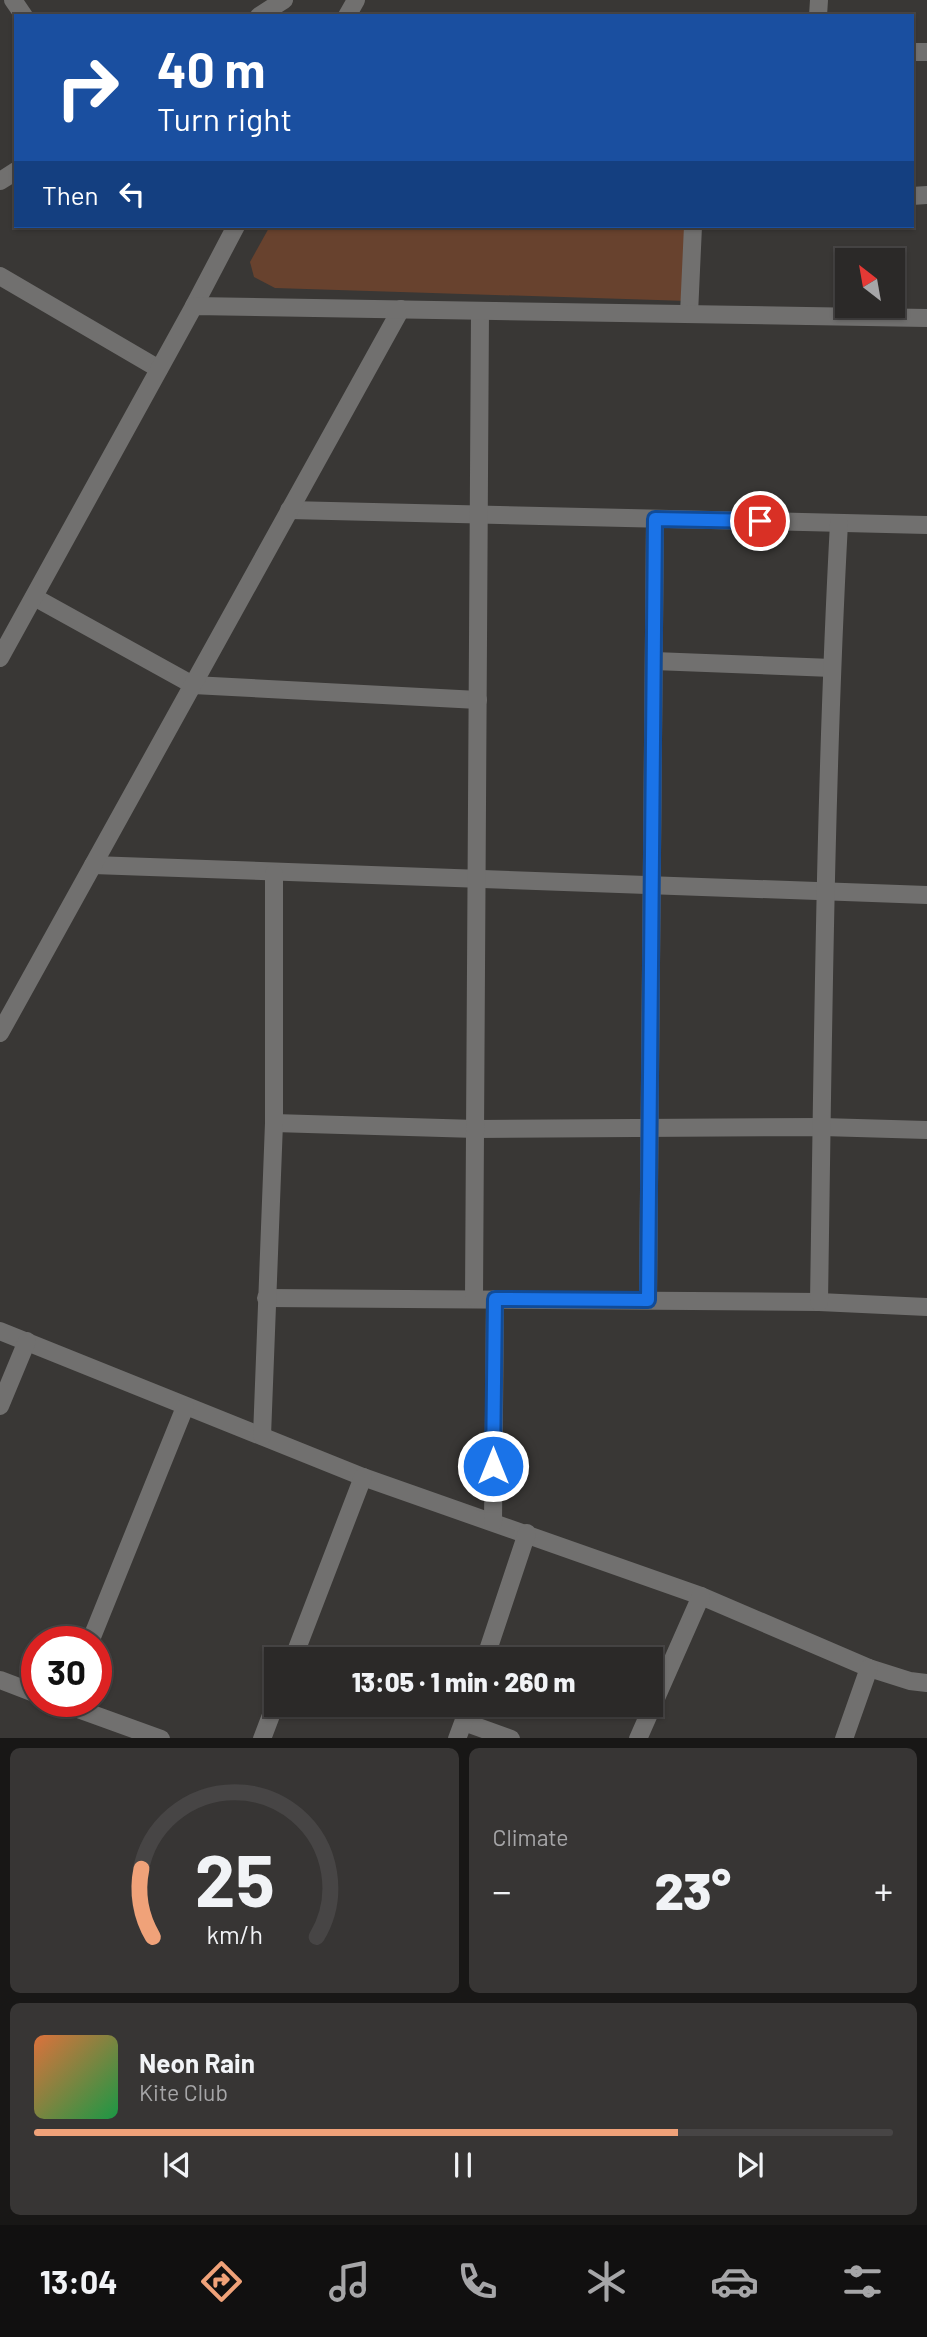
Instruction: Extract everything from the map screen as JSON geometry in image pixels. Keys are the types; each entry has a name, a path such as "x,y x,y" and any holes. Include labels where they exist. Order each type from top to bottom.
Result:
{"street":[{"path":"262,14 284,0"},
{"path":"0,658 235,228"},
{"path":"689,314 693,228"},
{"path":"0,276 159,369"},
{"path":"194,306 927,318"},
{"path":"0,1033 401,309"},
{"path":"474,1298 480,311"},
{"path":"289,510 927,525"},
{"path":"648,1300 655,519"},
{"path":"819,1303 825,891 839,523"},
{"path":"34,597 193,685 478,700"},
{"path":"654,661 832,668"},
{"path":"93,865 927,895"},
{"path":"262,1436 274,1123 274,873"},
{"path":"274,1123 476,1129 822,1127 927,1130"},
{"path":"266,1298 648,1300 927,1307"},
{"path":"493,1522 495,1299"},
{"path":"0,1331 363,1477 701,1595 869,1668 910,1681 927,1683"},
{"path":"0,1406 27,1341"},
{"path":"96,1626 185,1407"},
{"path":"298,1647 363,1477"},
{"path":"489,1647 527,1533"},
{"path":"638,1738 701,1595"},
{"path":"844,1738 869,1668"},
{"path":"0,1680 21,1688"},
{"path":"104,1717 161,1738"},
{"path":"262,1738 270,1717"},
{"path":"464,1721 511,1738"}],"shaded area":[{"path":"269,228 688,228 688,301 275,288 254,277 250,262"}],"route":[{"path":"493,1466 495,1299 648,1300 655,519 760,521"}]}
